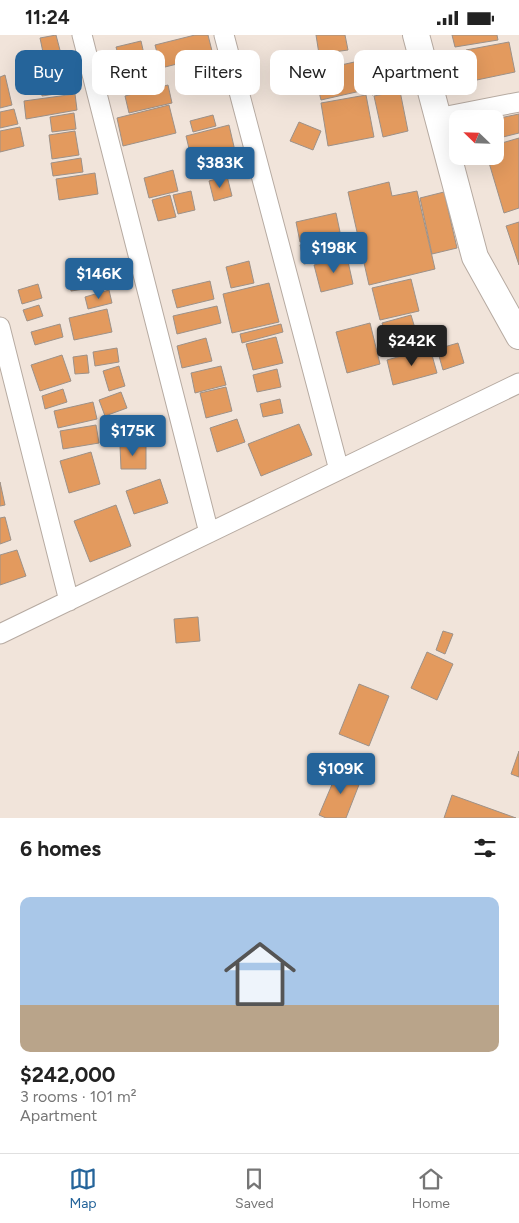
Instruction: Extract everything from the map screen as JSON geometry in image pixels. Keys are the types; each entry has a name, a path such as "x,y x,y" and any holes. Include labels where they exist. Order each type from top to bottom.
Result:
{"main road":[{"path":"416,35 475,257 519,336"}],"street":[{"path":"82,35 209,533"},
{"path":"224,35 339,470"},
{"path":"437,118 519,102"},
{"path":"0,327 69,601"},
{"path":"0,635 519,383"}],"building":[{"path":"56,35 60,50 43,50 40,38"},
{"path":"195,35 208,35 212,50 175,50 175,64 165,67 165,50 156,50 155,45"},
{"path":"316,35 345,35 348,50 318,50"},
{"path":"452,35 497,35 498,40 455,47"},
{"path":"141,41 143,50 117,50 116,47"},
{"path":"509,42 515,72 477,80 477,50 466,50"},
{"path":"354,62 354,92 344,95 344,64"},
{"path":"5,75 12,105 0,108 0,77"},
{"path":"168,85 172,103 129,113 125,96 165,95 165,86"},
{"path":"75,95 77,110 26,119 24,101"},
{"path":"320,95 343,95 321,100"},
{"path":"366,95 374,137 328,146 321,103"},
{"path":"401,95 408,131 383,137 374,96"},
{"path":"169,105 176,133 123,146 117,118"},
{"path":"14,109 18,124 0,128 0,112"},
{"path":"74,113 76,129 52,132 50,117"},
{"path":"519,114 519,133 504,137 504,117"},
{"path":"213,115 216,126 193,132 190,121"},
{"path":"299,122 321,131 313,150 290,141"},
{"path":"229,125 235,151 192,161 186,136"},
{"path":"20,127 24,146 0,152 0,131"},
{"path":"75,131 79,155 52,159 49,135"},
{"path":"519,138 519,208 504,213 490,165 504,165 504,142"},
{"path":"81,158 83,172 53,176 51,163"},
{"path":"173,170 178,191 149,198 144,178"},
{"path":"95,173 98,194 59,200 56,179"},
{"path":"227,176 232,196 214,201 209,181"},
{"path":"389,182 392,196 417,191 435,269 369,285 348,192"},
{"path":"191,191 195,210 178,214 173,195"},
{"path":"444,192 457,248 432,254 420,198"},
{"path":"170,195 176,217 158,221 152,200"},
{"path":"336,213 340,232 300,242 296,222"},
{"path":"519,222 519,265 506,226"},
{"path":"346,234 351,253 304,264 300,245"},
{"path":"347,257 353,284 321,292 314,265"},
{"path":"249,261 254,283 231,288 226,267"},
{"path":"94,267 97,287 71,291 69,271"},
{"path":"411,279 419,311 380,320 372,288"},
{"path":"210,281 214,299 177,308 172,290"},
{"path":"269,283 279,322 232,333 223,294"},
{"path":"38,284 42,298 22,304 18,290"},
{"path":"109,290 112,303 88,309 85,297"},
{"path":"39,305 43,316 27,321 23,310"},
{"path":"217,306 221,323 177,334 173,316"},
{"path":"107,309 112,332 74,340 69,318"},
{"path":"411,315 420,345 391,353 382,323"},
{"path":"370,323 380,364 347,373 336,332"},
{"path":"60,324 63,337 35,345 31,332"},
{"path":"281,324 283,332 242,343 240,334"},
{"path":"276,337 283,363 253,370 246,344"},
{"path":"206,338 212,361 182,368 177,346"},
{"path":"458,343 464,363 443,370 437,349"},
{"path":"117,348 119,362 95,366 93,352"},
{"path":"430,348 437,373 393,385 387,360"},
{"path":"62,355 71,381 40,391 31,365"},
{"path":"87,355 89,373 75,374 73,357"},
{"path":"119,366 125,386 109,391 103,371"},
{"path":"221,366 226,385 195,393 191,373"},
{"path":"277,369 281,387 257,392 253,375"},
{"path":"226,387 232,411 206,418 200,393"},
{"path":"63,389 67,402 45,409 42,396"},
{"path":"121,392 127,408 105,416 99,400"},
{"path":"280,399 283,413 263,417 260,404"},
{"path":"93,402 97,419 58,428 54,411"},
{"path":"237,419 245,442 217,452 210,428"},
{"path":"299,424 312,455 261,476 248,444"},
{"path":"96,425 99,443 63,449 60,431"},
{"path":"120,446 146,446 146,469 121,469"},
{"path":"91,452 100,484 69,493 60,461"},
{"path":"160,479 168,503 134,514 126,491"},
{"path":"0,482 5,505 0,506"},
{"path":"116,505 131,546 90,562 74,521"},
{"path":"5,517 11,540 0,544 0,518"},
{"path":"17,550 26,576 0,585 0,555"},
{"path":"198,617 200,641 176,643 174,619"},
{"path":"443,631 453,634 445,654 436,650"},
{"path":"427,652 453,664 437,700 411,688"},
{"path":"359,684 389,696 369,746 339,734"},
{"path":"519,751 519,777 511,774"},
{"path":"339,768 362,777 346,818 326,818 319,815"},
{"path":"452,795 516,818 444,818"}]}
